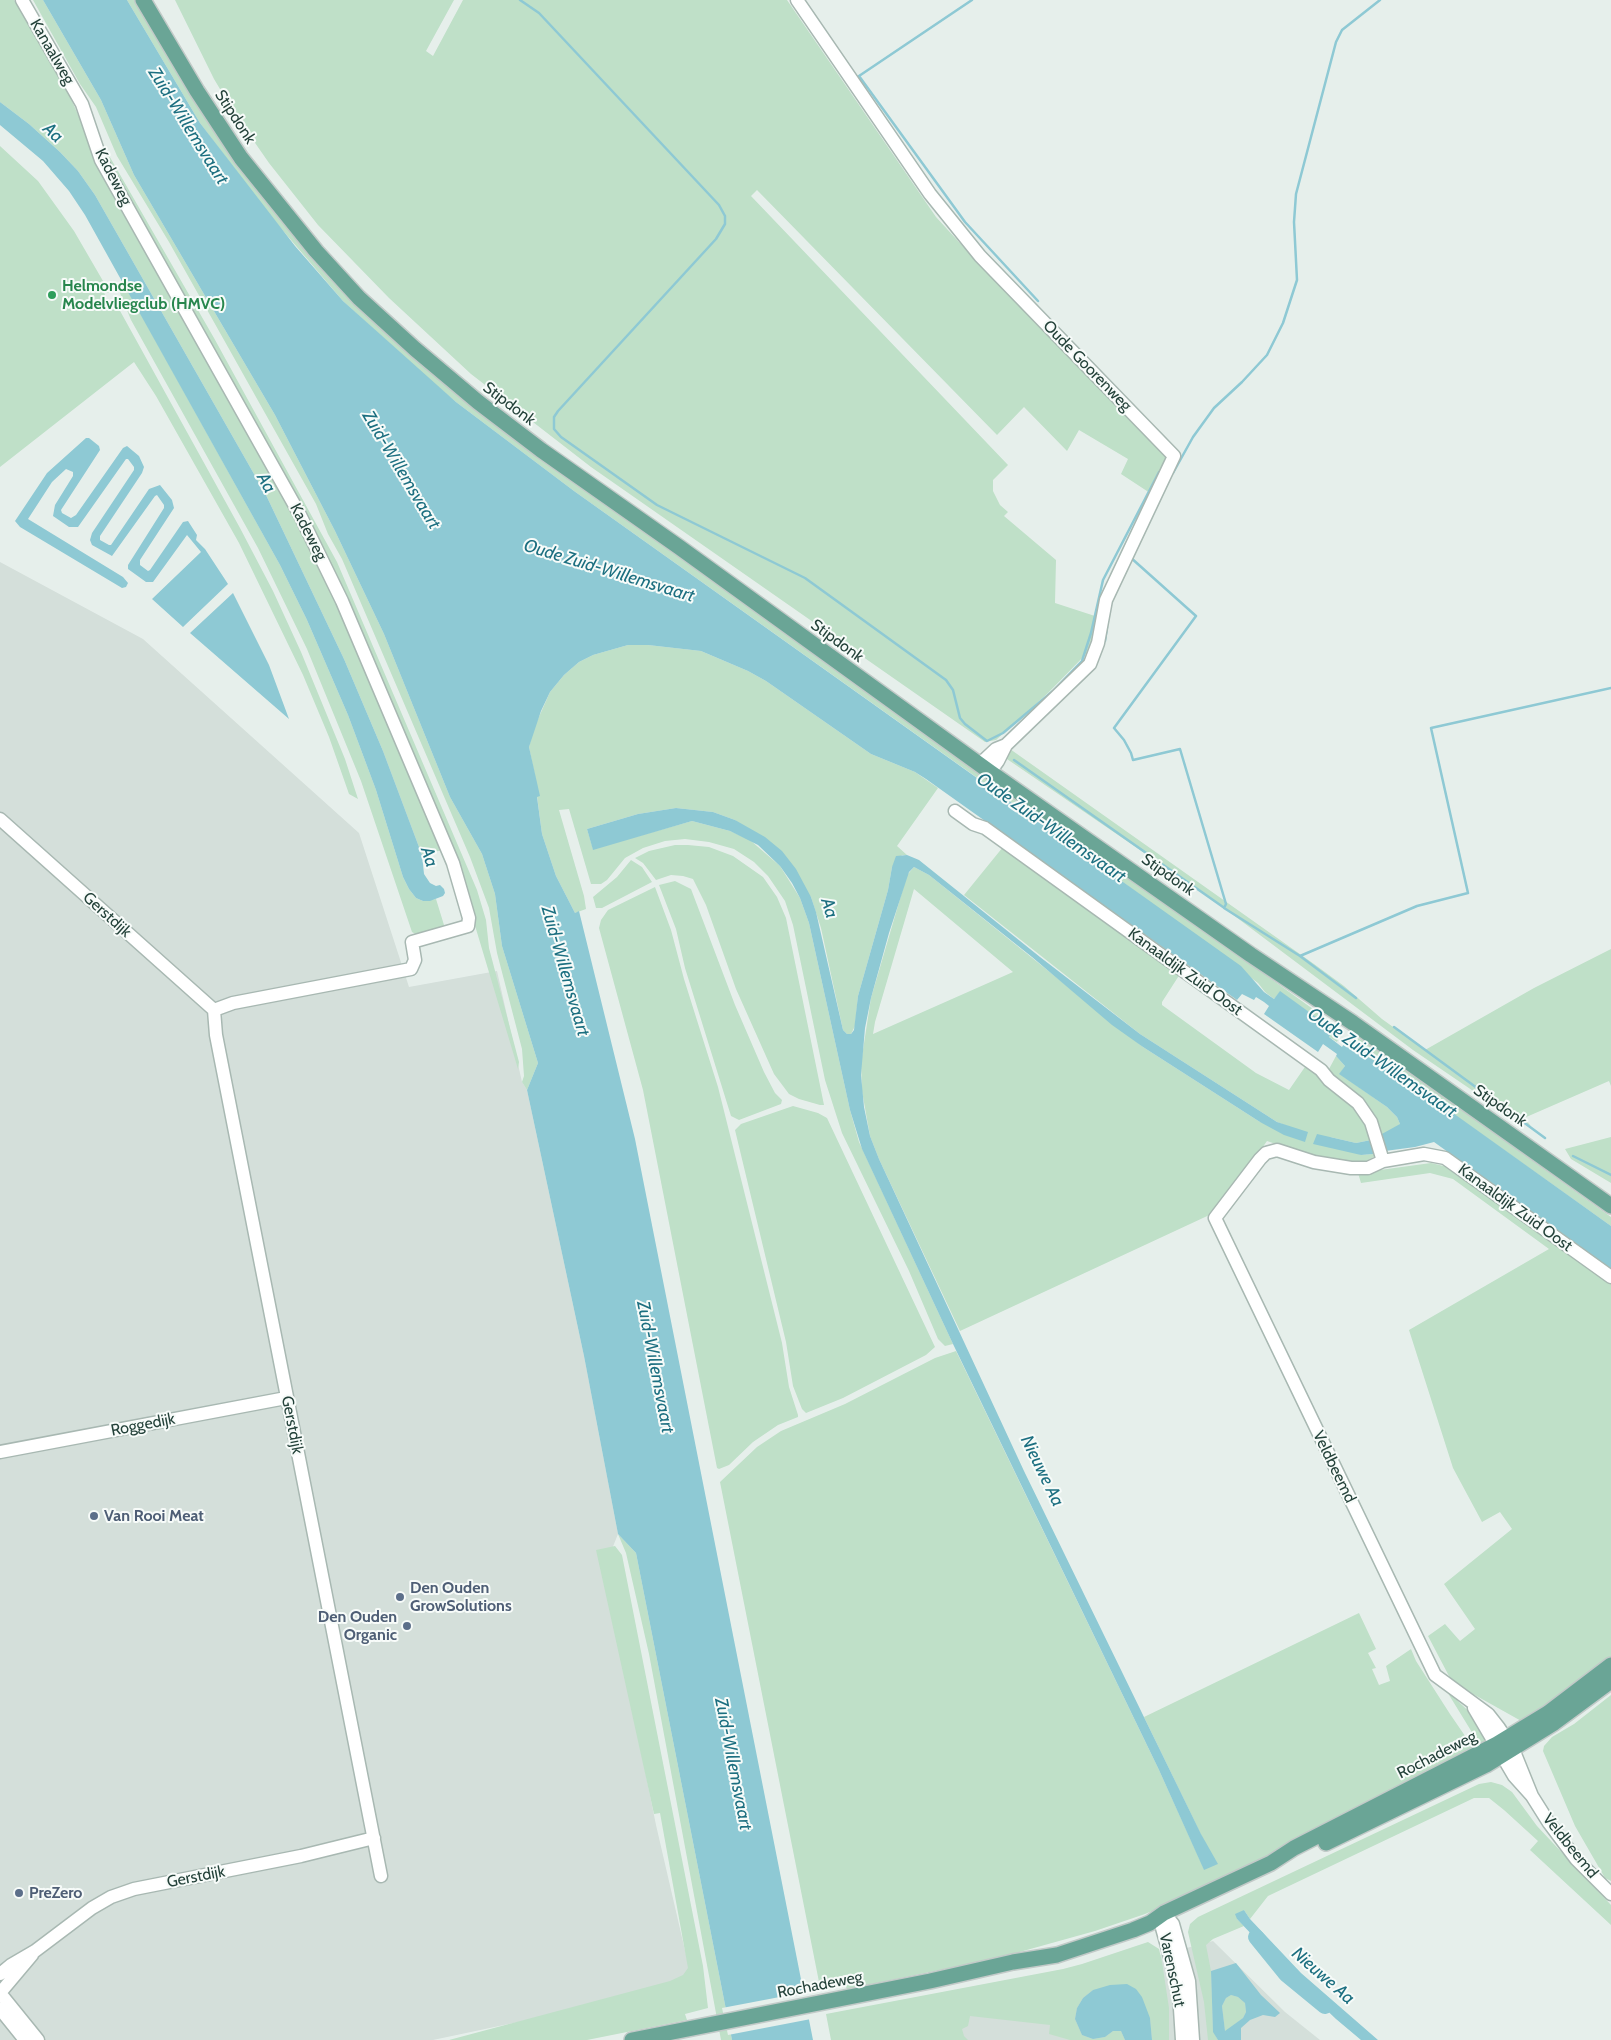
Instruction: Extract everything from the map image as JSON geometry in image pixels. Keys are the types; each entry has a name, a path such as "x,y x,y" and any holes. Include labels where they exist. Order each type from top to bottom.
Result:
{"main road":[{"name":"Stipdonk","path":"143,0 197,92 241,158 316,251 359,298 401,337 478,402 985,768 1251,955 1361,1029 1611,1206"},
{"name":"Rochadeweg","path":"1505,1747 1611,1665"},
{"name":"Rochadeweg","path":"632,2040 1013,1962 1057,1955 1106,1941 1150,1924 1164,1913 1271,1863 1294,1848 1554,1723 1611,1681"}],"street":[{"name":"Kanaalweg","path":"22,0 82,104"},
{"name":"Oude Goorenweg","path":"797,0 930,194 980,256 1174,456 1106,600 1098,643 1090,664 1006,745 996,749 985,768"},
{"name":"Kadeweg","path":"82,104 101,160 299,513 342,601 453,864 469,918 468,926 412,942 415,960 411,969 234,1003 214,1010"},
{"name":"Kanaaldijk Zuid Oost","path":"955,810 973,824 985,828 1321,1070 1329,1080 1358,1102 1371,1122 1380,1150"},
{"name":"Gerstdijk","path":"0,819 214,1010 216,1035 286,1398 381,1876"},
{"name":"Kanaaldijk Zuid Oost","path":"1215,1218 1266,1153 1278,1150 1314,1162 1350,1168 1368,1168 1380,1150"},
{"name":"Kanaaldijk Zuid Oost","path":"1380,1150 1445,1158 1611,1277"},
{"name":"Veldbeemd","path":"1215,1218 1435,1675 1488,1714 1532,1796 1549,1822 1576,1859 1611,1894"},
{"name":"Roggedijk","path":"0,1452 286,1398"},
{"name":"Gerstdijk","path":"0,1974 11,1964 35,1951 92,1908 111,1897 138,1889 301,1856 374,1838"},
{"name":"Varenschut","path":"1164,1913 1162,1928 1179,1993 1182,2040"},
{"name":"Varenschut","path":"1164,1913 1173,1924 1189,1982 1193,2040"},
{"name":"Gerstdijk","path":"0,1993 35,1951"},
{"path":"0,1993 38,2040"},
{"path":"0,2009 25,2040"}],"shaded area":[{"path":"0,562 143,639 359,833 409,987 497,971 522,1082 527,1090 584,1356 618,1534 604,1569 656,1825 693,1985 433,2040 0,2040"},
{"path":"1213,1941 1285,2012 1320,2040 840,2040"}],"green space":[{"path":"0,0 14,0 69,94 114,198 258,451 322,570 442,850 422,855 383,751 344,659 266,495 95,195 78,171 60,152 29,124 0,102"},
{"path":"33,0 43,0 101,100 134,175 275,415 335,531 384,634 450,797 482,854 495,894 502,946 538,1063 527,1090 522,1082 524,1076 522,1049 497,953 489,908 470,857 342,559 328,534 316,504 169,242 117,156 96,107 80,84"},
{"path":"127,0 138,0 176,65 362,307 972,764 1338,1027 1340,1034 1337,1042 1329,1037 1334,1030 1280,992 1274,999 1258,983 1104,868 574,491 426,377 343,301 262,206 200,123"},
{"path":"175,0 454,0 426,51 433,56 463,0 787,0 936,217 991,277 1169,457 1150,493 1121,474 1128,459 1079,430 1067,451 1024,407 997,435 757,190 751,196 1008,465 993,480 993,491 1000,505 1008,512 1004,516 1056,560 1055,603 1098,617 1088,652 1048,693 996,740 985,742 591,467 471,374 389,298 318,225 269,163 235,114 214,79"},
{"path":"92,126 214,338 337,562 477,890 486,920 489,948 519,1062 518,1069 473,919 365,646 121,195"},
{"name":"Helmondse Modelvliegclub (HMVC)","path":"0,146 38,181 74,231 110,293 104,292 109,307 119,309 240,528 273,591 301,652 345,759 358,799 349,794 329,737 303,675 239,543 156,396 134,362 0,467"},
{"path":"123,282 280,565 307,620 348,715 376,790 403,877 416,898 423,901 436,899 444,925 443,930 419,936 412,932 361,781 307,649 258,548 131,320 120,293"},
{"path":"628,645 648,645 701,651 748,671 766,681 871,754 915,772 938,788 897,846 907,855 902,855 892,867 888,890 858,996 855,1026 851,1034 847,1034 843,1030 821,928 811,897 735,820 713,812 676,808 638,814 587,829 593,849 692,821 730,831 750,840 780,866 800,898 809,923 850,1110 859,1142 953,1344 945,1346 938,1339 909,1271 842,1133 825,1080 793,925 785,901 768,876 754,862 734,849 709,842 685,839 665,841 643,848 625,858 607,880 601,884 591,884 569,809 559,810 586,909 575,913 556,876 542,834 537,796 539,796 529,747 534,728 550,692 564,675 579,662 593,655"},
{"path":"1010,749 1314,964 1344,986 1382,1019 1425,1050 1534,988 1611,949 1611,1086 1609,1081 1524,1118 1531,1126 1507,1114 1413,1050 1216,902 1004,757"},
{"path":"675,845 709,847 733,856 763,877 777,897 786,918 824,1105 799,1099 789,1094 774,1074 736,989 706,905 693,879 671,875 656,880 643,863 635,858 649,851"},
{"path":"1003,847 1180,974 1162,1002 1162,1005 1256,1073 1289,1090 1307,1064 1348,1100 1365,1119 1371,1140 1356,1143 1330,1137 1361,1155 1373,1154 1375,1156 1365,1162 1342,1162 1302,1153 1267,1141 1218,1211 960,1331 879,1159 870,1136 862,1091 861,1063 871,998 907,875 914,867 929,875 1143,1047 1260,1122 1290,1127 1277,1122 1140,1034 964,895","holes":["914,889 1013,972 873,1034"]},
{"path":"631,860 642,867 652,882 602,908 596,908 593,897 617,877"},
{"path":"675,881 691,889 735,1005 764,1072 775,1093 782,1100 781,1104 739,1120 731,1116 685,968 676,929 659,885"},
{"path":"655,887 671,930 684,979 718,1087 782,1343 789,1387 798,1415 798,1417 778,1425 753,1442 729,1465 719,1469 717,1468 643,1090 599,928 601,920 608,910"},
{"path":"1349,1036 1369,1044 1611,1217 1611,1226 1397,1074 1344,1044"},
{"path":"1336,1056 1345,1066 1340,1074 1387,1107 1397,1117 1399,1126 1381,1135 1375,1115 1359,1097 1332,1076 1329,1069"},
{"path":"793,1106 818,1113 827,1118 935,1347 926,1355 843,1398 806,1413 802,1409 793,1386 786,1342 735,1130 741,1124"},
{"path":"1611,1137 1611,1183 1571,1159 1565,1149"},
{"path":"1431,1163 1452,1168 1611,1281 1611,1659 1523,1722 1473,1694 1450,1678 1428,1636 1445,1624 1460,1641 1475,1629 1444,1584 1512,1529 1500,1512 1482,1522 1453,1468 1409,1330 1549,1249 1453,1179 1430,1173 1361,1183 1358,1173"},
{"path":"956,1351 1159,1770 1204,1869 1217,1864 1144,1717 1359,1613 1376,1649 1368,1653 1376,1668 1372,1669 1379,1685 1390,1681 1386,1666 1411,1649 1416,1661 1474,1749 1369,1805 1176,1901 1145,1914 1095,1931 998,1958 847,1989 845,1985 820,1987 720,1482 757,1447 781,1431 845,1404 935,1358"},
{"path":"618,1534 636,1553 732,2040 721,2040 649,1654 626,1553"},
{"path":"615,1546 622,1555 703,1966 708,2008 685,2014 687,2020 587,2040 449,2040 670,1981 683,1975 688,1968 660,1813 654,1814 596,1550"},
{"path":"1446,1690 1477,1719 1486,1743 1481,1747"},
{"path":"1611,1695 1611,1881 1605,1878 1575,1826 1543,1751 1544,1746 1552,1737 1574,1724"},
{"path":"1491,1782 1502,1785 1512,1792 1537,1826 1611,1905 1611,1925 1530,1850 1538,1841 1489,1798 1474,1798 1268,1896 1250,1919 1244,1910 1237,1919 1244,1926 1213,1939 1206,1945 1211,1971 1213,2031 1218,2040 1208,2040 1204,2002 1188,1932 1190,1924 1198,1917 1479,1784"},
{"path":"1148,1942 1159,1949 1162,1962 1169,2008 1169,2040 1152,2040 1150,2018 1093,1990 1083,1998 1077,2008 1075,2019 1082,2035 1093,2039 1105,2037 1113,2031 1121,2031 1125,2040 1070,2040 1049,2034 1050,2025 970,2016 968,2026 962,2029 964,2036 968,2040 831,2040 826,2014 1063,1969"},
{"path":"1231,1995 1238,1997 1245,2003 1246,2012 1243,2018 1225,2032 1222,2006 1226,1998"}],"water":[{"path":"43,0 127,0 200,123 295,246 343,301 456,402 574,491 1241,966 1264,992 1274,999 1280,991 1334,1030 1329,1037 1342,1047 1344,1044 1397,1073 1611,1226 1611,1269 1434,1142 1415,1147 1385,1151 1375,1150 1373,1154 1361,1155 1313,1144 1317,1134 1356,1143 1371,1140 1400,1124 1397,1117 1387,1107 1339,1074 1345,1066 1336,1056 1337,1054 1323,1044 1318,1052 1264,1014 1269,1006 1264,1002 1256,997 1254,1000 1242,994 1237,1000 926,779 915,772 871,754 766,681 748,671 701,651 648,645 628,645 593,655 579,662 564,675 550,692 541,711 529,747 540,796 537,797 542,834 556,876 575,913 579,911 635,1139 813,2040 732,2040 636,1553 618,1534 584,1356 527,1090 538,1063 502,946 495,894 482,854 450,797 384,634 335,531 275,415 134,175 101,100"},
{"path":"0,102 29,124 60,152 78,171 95,195 266,495 344,659 383,751 422,855 424,874 430,883 436,886 440,885 444,889 445,893 443,896 430,901 423,901 416,898 409,889 403,877 376,790 348,715 307,620 280,565 85,215 69,191 43,161 0,125"},
{"path":"86,438 89,438 99,446 100,450 61,510 62,513 71,518 76,515 123,448 127,446 139,456 144,467 142,473 100,536 100,540 111,545 149,489 160,485 172,500 174,508 140,560 140,565 148,571 150,570 183,522 188,521 197,535 196,540 205,549 228,584 183,627 152,599 201,552 187,535 153,582 146,582 128,569 128,565 164,508 157,495 112,556 92,545 90,540 92,533 134,470 128,459 126,459 78,527 69,527 53,516 55,505 73,476 73,472 66,469 52,482 28,519 123,577 128,583 126,587 122,588 20,527 15,521 47,473"},
{"path":"233,593 269,665 289,719 190,633"},
{"path":"676,808 713,812 735,820 765,837 782,851 796,869 811,897 816,912 843,1030 847,1034 851,1034 854,1030 858,996 888,890 892,867 896,856 907,855 919,860 1140,1034 1277,1122 1308,1132 1305,1142 1284,1135 1260,1122 1143,1047 1112,1025 1032,957 929,875 914,867 909,872 889,933 871,998 865,1028 861,1075 864,1107 870,1136 1024,1471 1201,1834 1218,1864 1204,1870 1159,1770 953,1344 862,1149 850,1110 809,923 792,883 780,866 758,845 730,831 692,821 593,850 587,829 638,814"},
{"path":"1244,1910 1250,1919 1301,1973 1378,2040 1361,2040 1293,1978 1237,1919 1235,1914"},
{"path":"1236,1963 1261,1995 1280,2013 1275,2017 1263,2015 1250,2020 1241,2028 1241,2040 1218,2040 1213,2032 1211,1971","holes":["1231,1995 1238,1997 1245,2003 1246,2012 1243,2018 1225,2031 1222,2006 1226,1998"]},
{"path":"1127,1984 1136,1989 1142,1997 1150,2018 1152,2040 1125,2040 1121,2031 1113,2031 1105,2037 1093,2039 1082,2035 1075,2019 1077,2008 1083,1998 1093,1990 1110,1985"}],"pier":[{"path":"806,1992 811,2019 728,2035 722,2008"}],"waterway":[{"path":"520,0 539,13 719,205 725,216 725,224 716,239 558,411 554,417 554,429 561,437 657,505 805,578 946,680 953,690 960,718 987,741 1003,733 1053,691 1082,661 1091,633 1103,580 1159,472"},
{"path":"972,0 859,76 965,222 1038,301"},
{"path":"1173,473 1193,437 1214,408 1267,355 1283,323 1297,280 1294,222 1296,194 1336,42 1342,30 1380,0"},
{"path":"1130,557 1196,616 1114,728 1124,740 1133,760 1180,749 1226,904 1224,908 1300,956 1356,998"},
{"path":"1105,641 1107,627"},
{"path":"1300,956 1417,906 1468,893 1431,728 1611,688"},
{"path":"1014,760 1223,907"},
{"path":"1394,1027 1545,1138"},
{"path":"1573,1156 1611,1175"},
{"name":"Nieuwe Aa","path":"1256,1937 1286,1974 1325,2006"}],"place":[{"name":"Helmondse Modelvliegclub (HMVC)","path":"52,295"},
{"name":"Van Rooi Meat","path":"94,1516"},
{"name":"Den Ouden GrowSolutions","path":"400,1597"},
{"name":"Den Ouden Organic","path":"407,1626"},
{"name":"PreZero","path":"19,1893"}],"water label":[{"name":"Zuid-Willemsvaart","path":"188,126"},
{"name":"Aa","path":"53,133"},
{"name":"Zuid-Willemsvaart","path":"401,470"},
{"name":"Aa","path":"266,483"},
{"name":"Oude Zuid-Willemsvaart","path":"609,571"},
{"name":"Oude Zuid-Willemsvaart","path":"1051,828"},
{"name":"Aa","path":"429,857"},
{"name":"Aa","path":"829,908"},
{"name":"Zuid-Willemsvaart","path":"565,971"},
{"name":"Oude Zuid-Willemsvaart","path":"1382,1063"},
{"name":"Zuid-Willemsvaart","path":"655,1367"},
{"name":"Zuid-Willemsvaart","path":"733,1764"}]}
